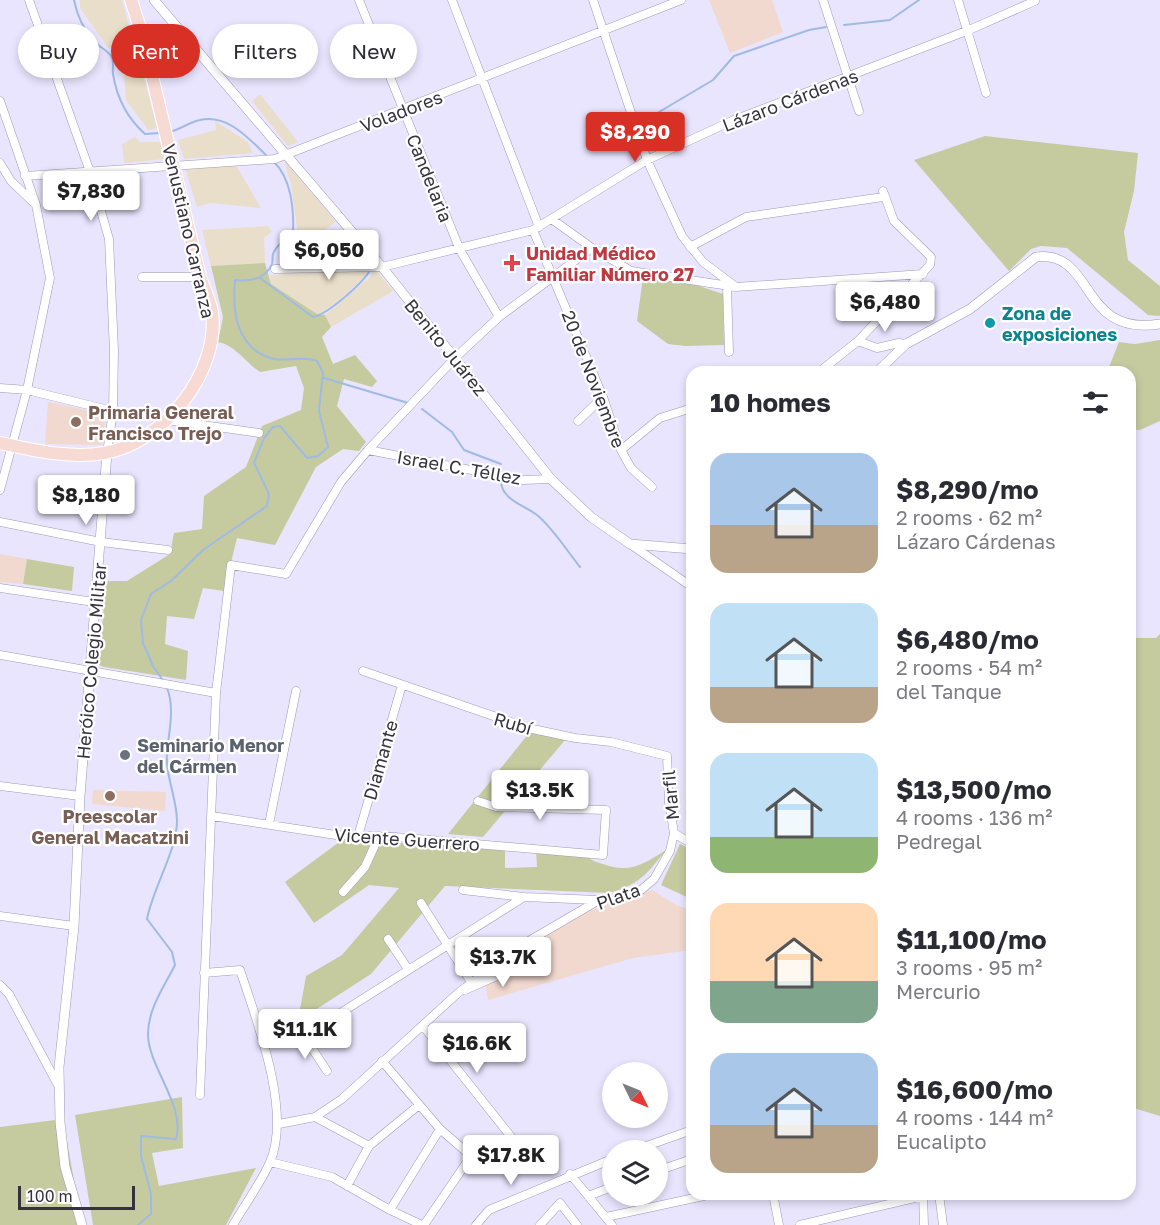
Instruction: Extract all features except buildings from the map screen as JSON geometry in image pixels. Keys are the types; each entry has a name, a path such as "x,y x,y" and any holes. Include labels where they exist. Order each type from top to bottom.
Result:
{"main road":[{"name":"Venustiano Carranza","path":"6,444 72,454 107,453 139,441 167,420 182,404 207,355 212,334 212,311 201,277 132,1"}],"street":[{"name":"Heróico Colegio Militar","path":"29,0 89,169 109,239 112,278 113,411 107,453 94,602 80,796 74,926 58,1087 65,1167 82,1225"},
{"name":"Benito Juárez","path":"154,0 382,267 551,479 591,517 686,583"},
{"name":"Candelaria","path":"359,0 459,249 499,317"},
{"name":"20 de Noviembre","path":"452,0 484,79 554,278 603,397 621,450 631,468 652,487"},
{"path":"593,0 647,160 682,236 703,262 732,286"},
{"name":"Voladores","path":"25,176 89,169 275,159 681,0"},
{"path":"823,0 850,77 859,111"},
{"path":"958,0 969,30 986,93"},
{"name":"Lázaro Cárdenas","path":"275,269 382,267 536,228 553,220 647,160 734,120 969,30 1035,1"},
{"path":"0,101 36,205 50,278 27,390 6,444 0,490"},
{"path":"0,163 12,181 36,205"},
{"path":"690,247 746,217 883,194 894,221 931,256 930,265 858,341 827,366"},
{"path":"553,220 592,248 632,271 732,286 923,274"},
{"path":"200,1095 216,693 231,565 286,574 341,482 368,450 456,357 499,317 592,248"},
{"path":"883,366 906,344 970,309 1026,263 1043,257 1066,263 1097,305 1113,319 1129,324 1160,324"},
{"path":"142,277 201,277"},
{"path":"729,352 732,286"},
{"path":"858,341 877,348 906,344"},
{"path":"0,388 27,390 113,411"},
{"path":"578,421 603,397"},
{"path":"621,450 660,418 686,410"},
{"path":"167,420 259,433"},
{"name":"Israel C. Téllez","path":"368,450 523,480 551,479"},
{"path":"0,522 101,542 168,550"},
{"path":"630,544 686,549"},
{"path":"0,588 94,602"},
{"path":"0,655 216,693"},
{"name":"Rubí","path":"363,671 528,728 575,738 611,742 667,756"},
{"name":"Diamante","path":"358,836 402,685"},
{"path":"269,824 296,691"},
{"name":"Marfil","path":"667,756 669,802 674,833"},
{"path":"0,786 80,796"},
{"name":"Vicente Guerrero","path":"212,816 358,836 603,855 606,810 496,807 478,801"},
{"path":"674,833 686,840"},
{"name":"Plata","path":"279,1124 315,1117 342,1099 458,993 522,945 599,900 619,899 641,890 654,879 670,851 674,833"},
{"path":"343,892 364,867 380,836"},
{"path":"463,890 524,897 599,900"},
{"path":"327,1071 304,1036 524,897"},
{"path":"421,903 471,982"},
{"path":"0,916 74,926"},
{"path":"388,939 408,969"},
{"path":"458,993 537,958"},
{"path":"204,973 240,970 268,1065 279,1124 270,1162 233,1225"},
{"path":"0,985 9,994 58,1087"},
{"path":"423,1026 512,1138"},
{"path":"270,1162 332,1177 390,1210 423,1225 471,1156 440,1129 382,1062"},
{"path":"347,1186 369,1146 419,1105"},
{"path":"315,1117 369,1146"},
{"path":"390,1210 440,1129"},
{"path":"664,1140 686,1132"},
{"path":"668,1167 686,1161"},
{"path":"477,1225 489,1210 570,1174 602,1163"},
{"path":"570,1174 612,1225"},
{"path":"588,1196 602,1191"},
{"path":"606,1217 686,1200"},
{"path":"773,1200 779,1225"},
{"path":"800,1225 902,1200"},
{"path":"923,1200 924,1225"},
{"path":"940,1200 943,1225"},
{"path":"540,1225 560,1203 577,1225"}],"shaded area":[{"path":"80,0 122,0 128,24 111,24 111,48 109,49 99,35 99,24 91,24 80,8"},
{"path":"709,0 772,0 783,32 730,53"},
{"path":"124,78 144,78 157,128 148,130 126,100"},
{"path":"260,94 298,142 288,146 252,101"},
{"path":"215,121 248,142 253,153 184,159 178,140 216,130"},
{"path":"135,137 140,142 160,142 165,159 124,163 122,144"},
{"path":"284,160 336,222 284,258 298,235 291,185"},
{"path":"236,165 261,208 210,203 197,207 185,168"},
{"path":"268,226 272,232 264,238 265,263 211,266 202,230"},
{"path":"366,268 365,276 339,300 318,315 271,284 270,275"},
{"path":"375,269 393,291 331,327 325,315 370,277"},
{"name":"Primaria General Francisco Trejo","path":"48,402 106,414 102,445 45,444"},
{"path":"0,554 27,559 23,584 0,582"},
{"path":"93,790 166,792 165,811 92,804"},
{"path":"652,890 686,908 686,951 633,958 488,1000 484,975 583,913"}],"green space":[{"path":"985,136 1138,153 1134,191 1124,232 1128,260 1160,286 1160,316 1148,315 1067,248 1041,246 1031,249 1009,271 914,160"},
{"path":"265,263 271,284 317,314 325,315 331,327 322,337 333,364 355,355 377,381 372,387 344,379 337,406 366,442 359,451 343,449 316,467 275,545 237,538 224,591 203,588 194,619 167,616 165,644 188,651 186,680 99,665 106,581 127,581 170,554 174,533 202,529 204,496 246,467 262,426 301,410 304,388 296,366 260,372 235,350 218,342 223,317 211,266"},
{"path":"643,277 675,278 723,294 724,345 668,344 637,321"},
{"path":"1160,340 1160,421 1140,430 1136,430 1136,366 1109,366 1119,342 1135,344"},
{"path":"27,559 74,567 72,591 23,584"},
{"path":"1160,634 1160,1116 1136,1109 1136,638 1156,638"},
{"path":"529,733 566,739 483,837 448,834"},
{"path":"342,840 505,848 505,868 537,867 536,850 587,855 596,862 612,867 629,868 666,850 642,878 609,893 445,886 371,974 298,1021 306,976 342,955 399,888 369,885 314,923 285,882"},
{"path":"680,844 686,847 686,897 661,885"},
{"path":"182,1097 183,1148 152,1153 159,1186 256,1168 226,1225 93,1225 75,1115"},
{"path":"63,1119 82,1225 0,1225 0,1127"}],"waterway":[{"path":"74,0 87,32 112,58 117,92 128,115 145,134 160,133"},
{"path":"844,25 890,20 919,0"},
{"path":"649,118 713,80 734,56 809,30 826,27"},
{"path":"169,132 200,120 220,121 237,129 267,156"},
{"path":"164,682 153,666 143,643 141,620 151,594 171,581 203,550 267,506 269,494 254,463 264,438 273,427 280,426 307,458 318,456 328,447 319,411 323,373 317,361 311,359 281,360 259,353 243,336 236,315 235,280 251,280 266,273 272,264 274,251 293,232 292,204 288,185 274,162"},
{"path":"260,278 313,317 344,297 361,282 370,270"},
{"path":"324,378 408,403"},
{"path":"422,409 452,432 464,450 501,464"},
{"path":"501,480 504,492 543,520 580,567"},
{"path":"138,1225 151,1214 151,1194 141,1156 141,1136 176,1139 178,1126 172,1100 154,1060 148,1034 154,1007 175,965 172,952 147,919 173,844 177,821 167,761 171,712 167,688"}],"place":[{"name":"Unidad Médico Familiar Número 27","path":"512,263"},
{"name":"Zona de exposiciones","path":"990,323"},
{"name":"Primaria General Francisco Trejo","path":"76,422"},
{"name":"Seminario Menor del Cármen","path":"125,755"},
{"name":"Preescolar General Macatzini","path":"110,796"}]}
